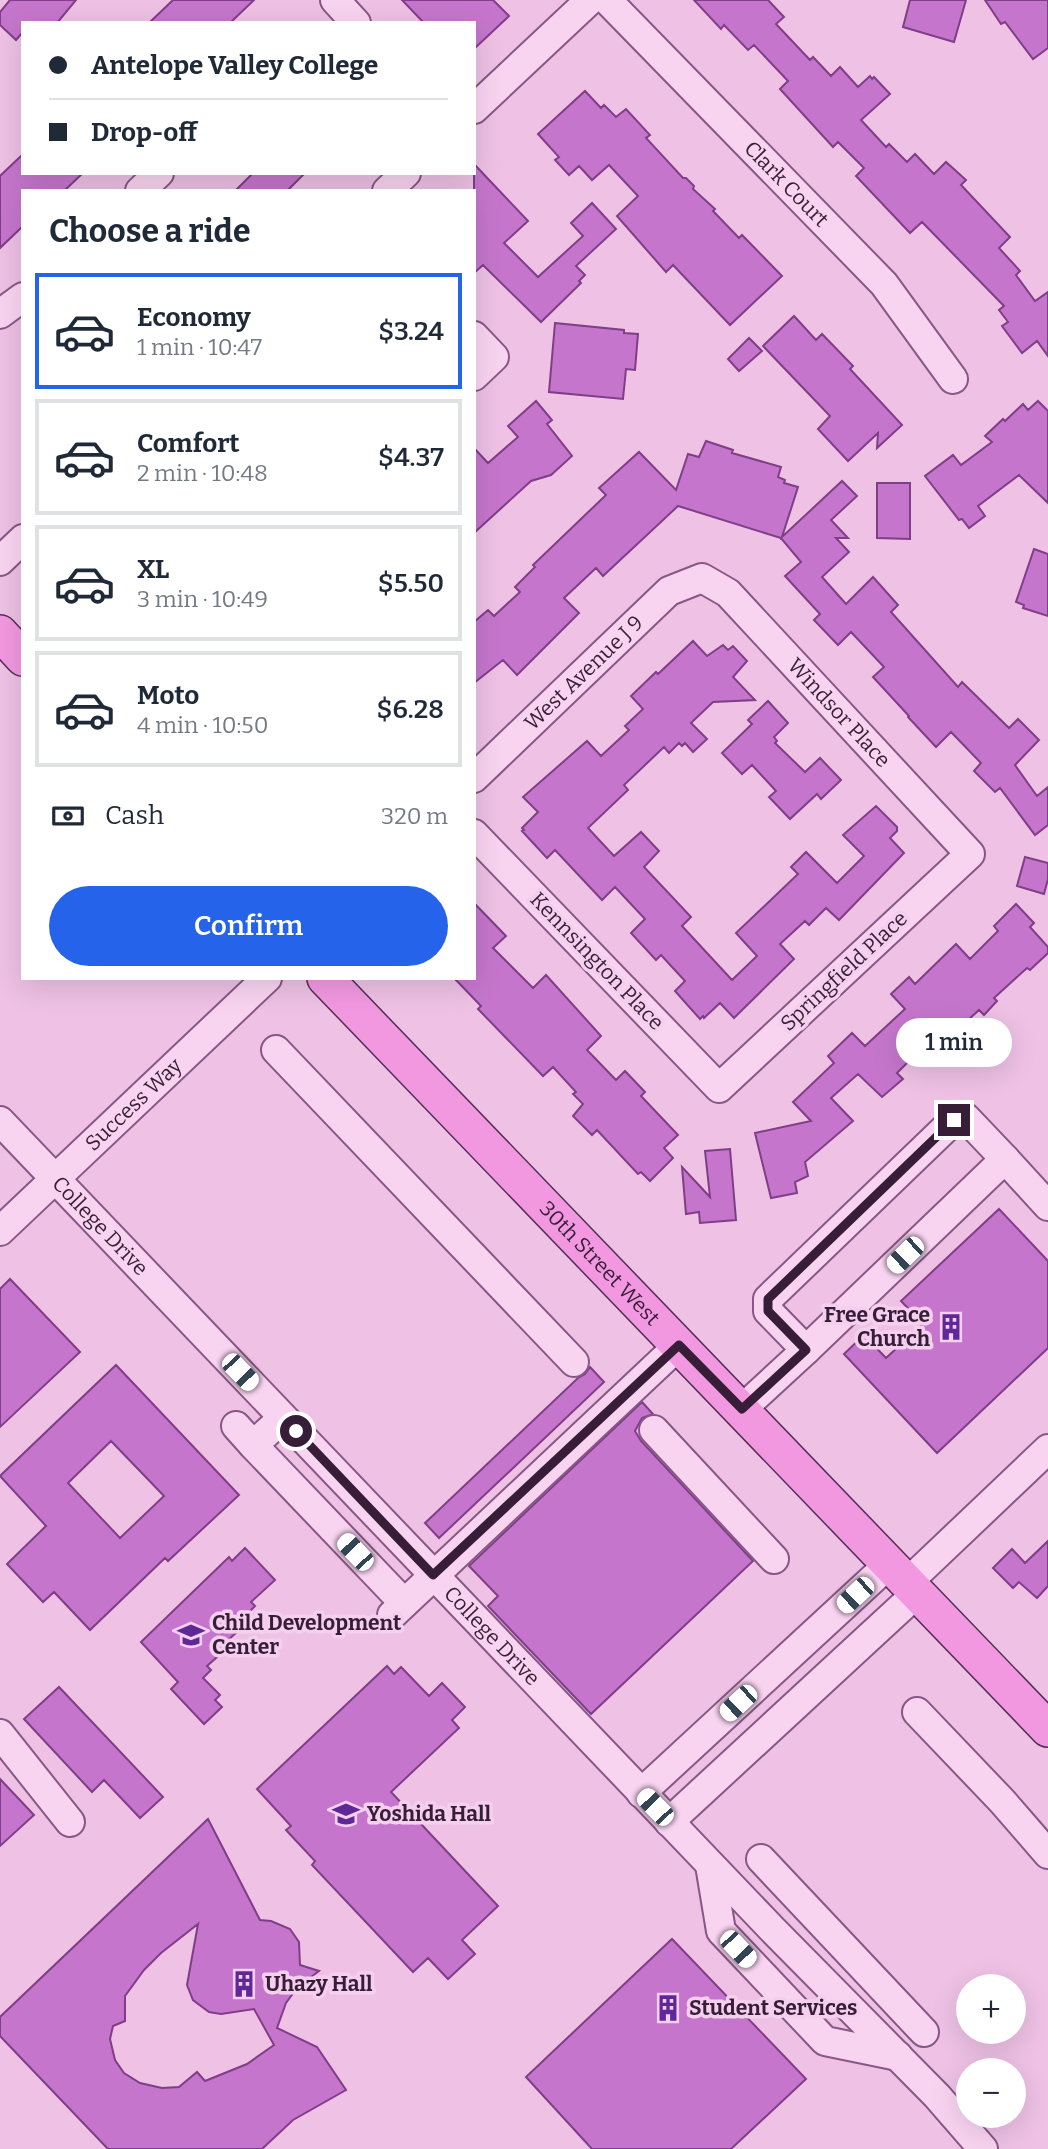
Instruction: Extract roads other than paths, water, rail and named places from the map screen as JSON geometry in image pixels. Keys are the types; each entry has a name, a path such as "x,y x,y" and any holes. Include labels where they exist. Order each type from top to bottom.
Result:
{"main road":[{"path":"0,634 21,656"},
{"name":"30th Street West","path":"327,980 1048,1729"}],"street":[{"path":"476,107 590,0"},
{"name":"Clark Court","path":"607,0 884,284 953,379"},
{"path":"142,189 157,175"},
{"path":"389,189 404,175"},
{"path":"0,314 21,299"},
{"path":"476,338 494,357 476,374"},
{"path":"0,561 21,541"},
{"name":"West Avenue J 9","path":"476,776 669,591 702,578"},
{"name":"Windsor Place","path":"702,578 728,593 970,854"},
{"name":"Kennsington Place","path":"476,836 719,1088"},
{"name":"Springfield Place","path":"719,1088 970,854"},
{"name":"Success Way","path":"0,1231 265,980"},
{"path":"276,1050 574,1362"},
{"path":"806,1350 768,1311 768,1299 954,1120 966,1118 1048,1206"},
{"name":"College Drive","path":"0,1121 710,1865 955,2115 984,2149"},
{"path":"742,1409 1004,1159"},
{"path":"284,1418 244,1436 398,1609 679,1345"},
{"path":"654,1430 775,1559"},
{"path":"641,1793 904,1580 1048,1449"},
{"path":"669,1822 904,1580"},
{"path":"917,1713 1002,1801 1048,1854"},
{"path":"0,1734 71,1822"},
{"path":"761,1859 923,2032"},
{"path":"710,1865 720,1931 825,2041 898,2056"}],"place":[{"name":"Free Grace Church","path":"951,1327"},
{"name":"Child Development Center","path":"191,1635"},
{"name":"Yoshida Hall","path":"346,1814"},
{"name":"Uhazy Hall","path":"244,1984"},
{"name":"Student Services","path":"668,2008"}]}
